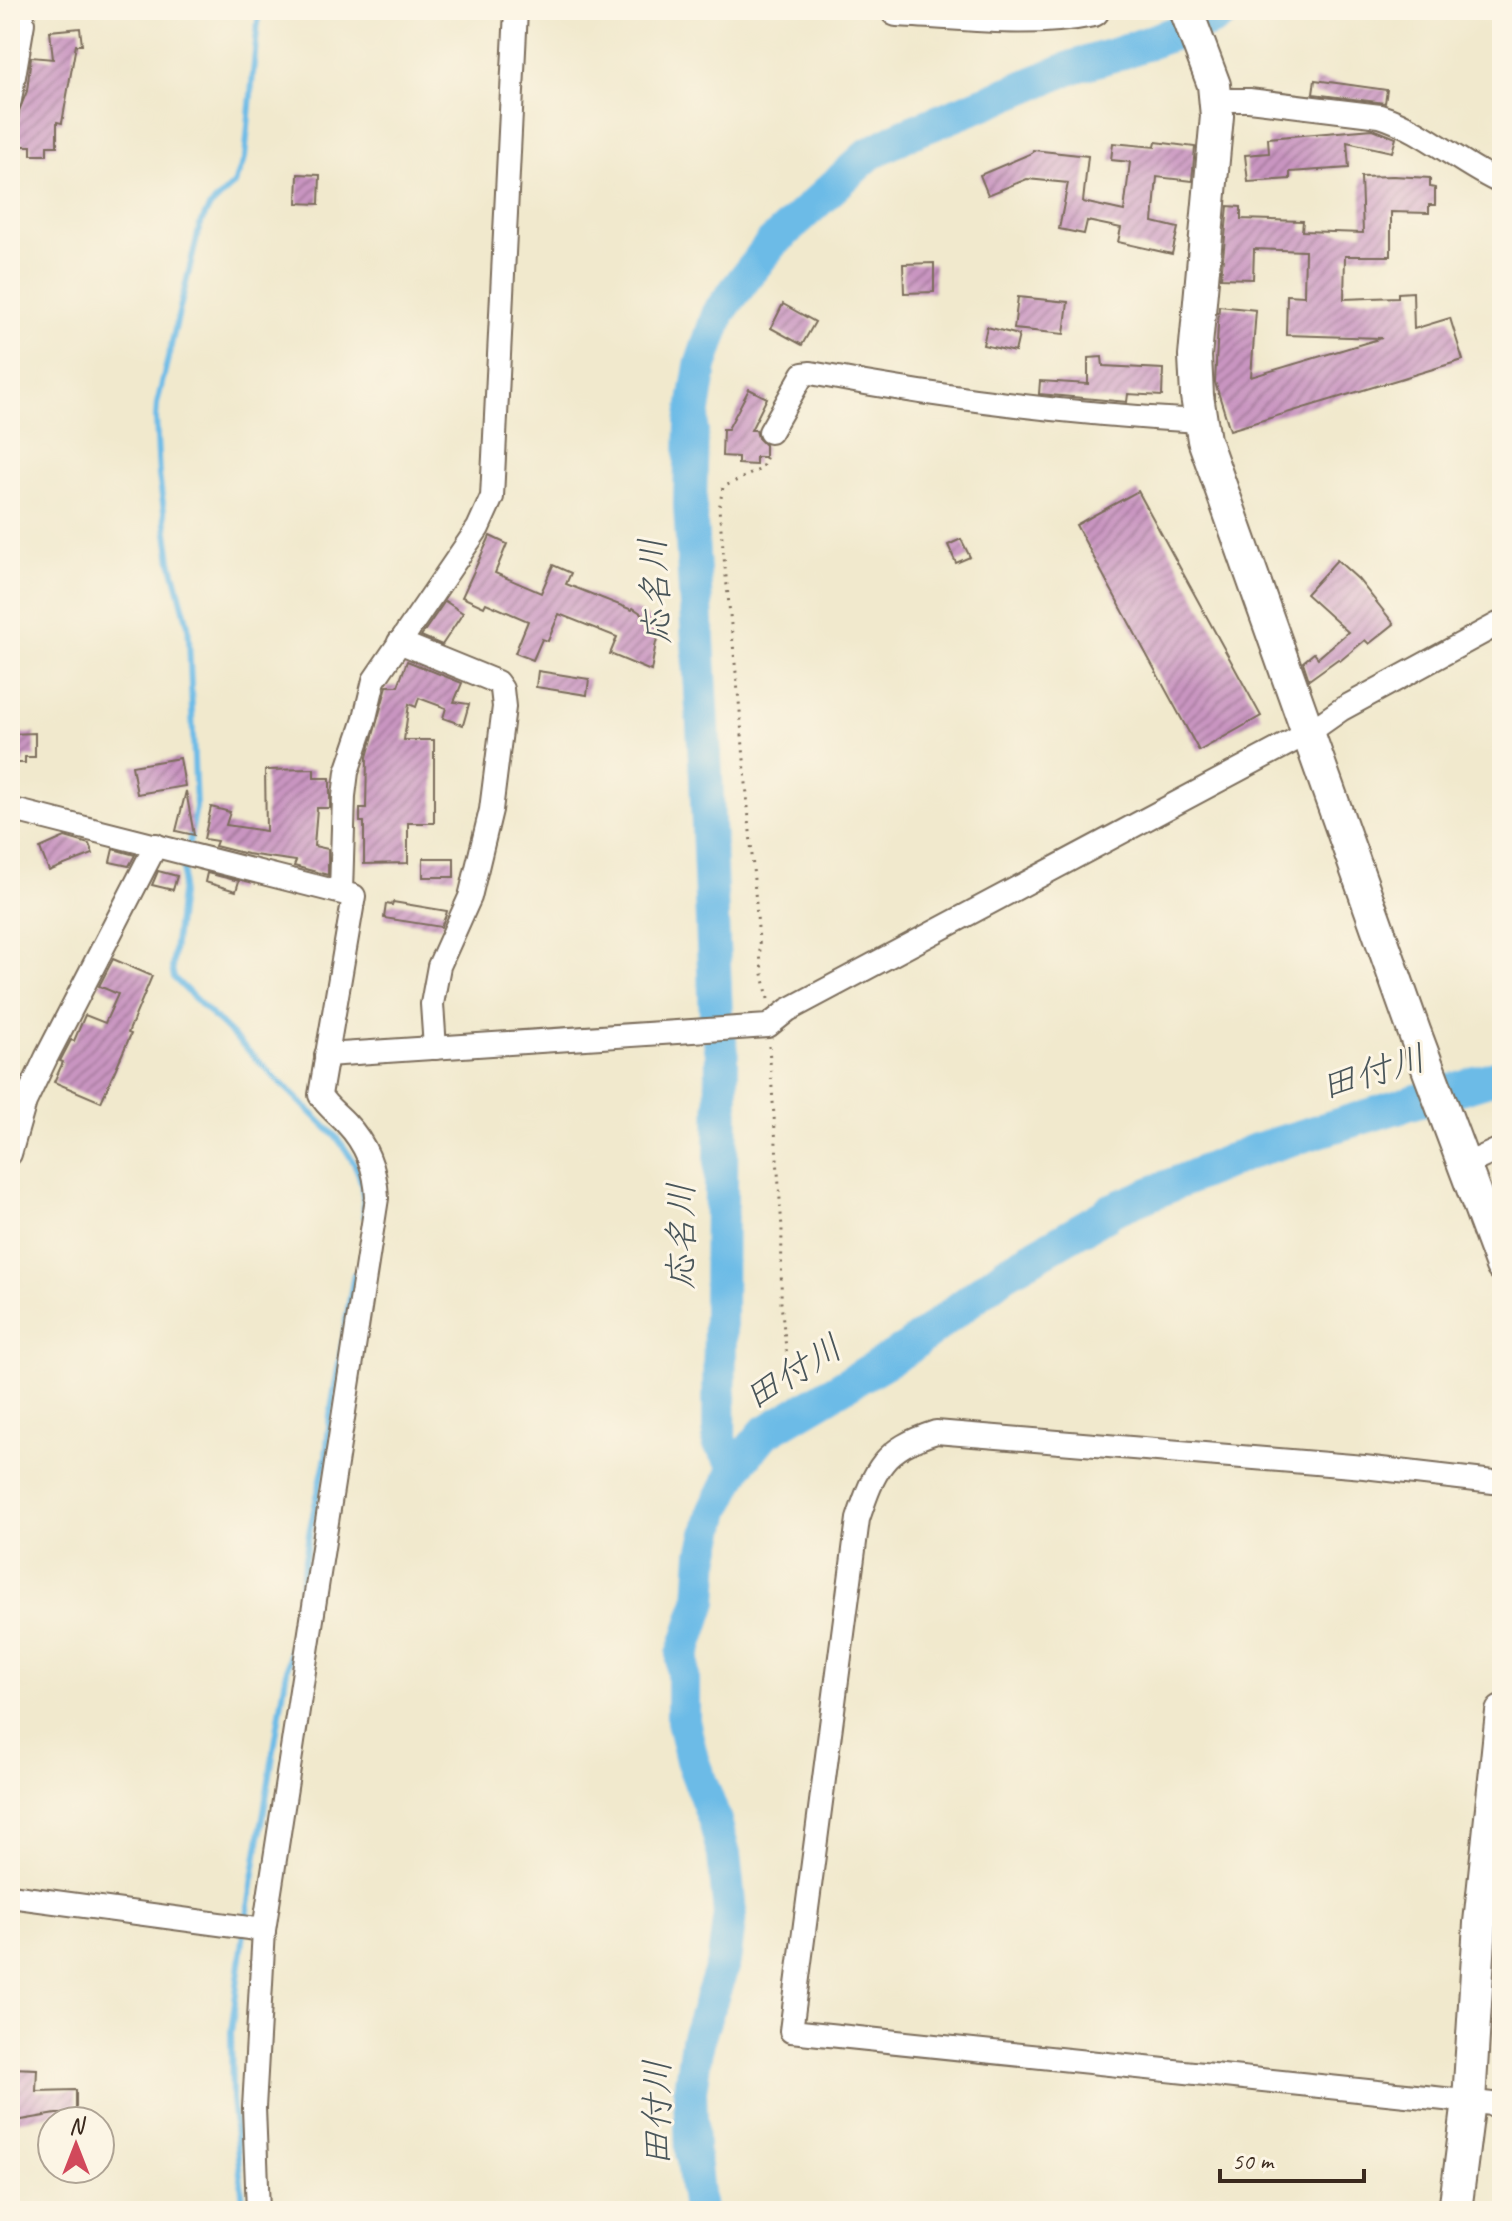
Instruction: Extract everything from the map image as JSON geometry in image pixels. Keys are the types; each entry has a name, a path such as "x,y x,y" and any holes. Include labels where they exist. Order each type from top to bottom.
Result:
{"street":[{"path":"10,13 19,10 23,23 10,100"},
{"path":"341,891 347,772 374,680 478,528 492,497 516,10"},
{"path":"897,10 1017,16 1050,16 1093,10"},
{"path":"1191,24 1211,76 1217,116 1195,356 1204,440 1414,1031 1502,1266"},
{"path":"1215,100 1249,100 1380,116 1430,138 1481,174 1502,183"},
{"path":"770,432 803,374 811,373 987,403 1100,416 1200,421"},
{"path":"326,1055 771,1023 788,1010 1308,733 1342,709 1502,622"},
{"path":"399,642 497,682 502,689 504,707 491,810 481,859 470,897 439,966 432,1004 435,1048"},
{"path":"10,809 354,896 320,1095 364,1146 371,1160 377,1198 264,1930 254,2108 258,2211"},
{"path":"10,1154 25,1102 156,845"},
{"path":"1459,1151 1502,1148"},
{"path":"1502,1483 1364,1467 936,1432 896,1449 870,1483 858,1519 791,2031 1502,2105"},
{"path":"1455,2211 1469,2101 1480,1923 1502,1712"},
{"path":"10,1896 264,1930"}],"path":[{"path":"770,432 767,459 761,469 723,487 719,509 761,964 771,1023 769,1049 782,1228 781,1303 787,1357"}],"building":[{"path":"80,28 82,45 76,45 62,123 57,122 57,146 47,146 47,155 31,155 31,146 16,142 19,111 27,91 31,57 53,59 50,31"},
{"path":"1315,80 1387,90 1385,103 1313,94"},
{"path":"1373,129 1396,138 1392,152 1347,142 1349,168 1290,172 1290,179 1248,182 1245,155 1269,153 1268,138"},
{"path":"1156,142 1195,147 1192,181 1157,177 1153,222 1178,228 1172,254 1118,242 1121,228 1087,221 1084,234 1059,229 1068,183 1027,179 988,195 980,175 1033,150 1088,156 1083,202 1124,211 1130,162 1111,160 1113,143 1155,147"},
{"path":"298,174 320,175 319,204 297,203"},
{"path":"1361,177 1430,178 1430,187 1435,188 1435,205 1429,205 1429,213 1391,212 1391,256 1345,256 1344,299 1398,297 1398,293 1413,292 1414,329 1450,318 1463,360 1230,430 1215,382 1219,306 1256,310 1251,377 1382,338 1286,335 1287,295 1304,296 1305,251 1254,249 1253,279 1221,278 1228,206 1241,207 1241,219 1303,221 1302,231 1363,233"},
{"path":"934,263 934,292 904,293 903,264"},
{"path":"1018,297 1068,302 1064,334 1014,329"},
{"path":"783,304 815,322 802,345 771,328"},
{"path":"987,327 1019,335 1015,352 983,345"},
{"path":"1102,357 1103,366 1163,369 1162,396 1128,394 1127,402 1039,394 1040,381 1088,384 1088,358"},
{"path":"749,389 767,398 751,430 756,430 758,438 765,445 765,457 756,457 756,465 738,464 738,457 722,456 723,429 728,429"},
{"path":"1138,491 1261,716 1199,751 1076,525"},
{"path":"490,536 507,544 495,573 541,593 553,565 571,573 566,584 633,608 665,629 656,642 651,671 610,654 617,637 559,614 548,641 542,639 533,660 515,653 528,621 486,603 484,607 462,597"},
{"path":"961,539 970,557 956,563 948,545"},
{"path":"1337,560 1358,579 1394,624 1369,644 1365,640 1340,661 1338,659 1309,680 1303,662 1314,653 1318,658 1348,632 1306,594"},
{"path":"445,601 463,613 442,645 421,636"},
{"path":"407,661 462,683 454,702 469,704 463,725 443,718 446,708 419,698 416,707 409,704 404,740 434,740 434,823 408,823 408,863 364,864 364,822 360,822 360,808 366,808 367,757 387,686 398,686"},
{"path":"538,671 589,679 587,695 536,687"},
{"path":"35,733 35,757 25,757 25,763 10,763 10,734"},
{"path":"180,758 185,786 137,794 132,766"},
{"path":"314,769 314,778 330,778 330,808 317,808 314,846 328,849 328,875 294,866 296,861 247,854 215,846 217,841 204,839 211,807 230,812 226,825 266,831 265,770"},
{"path":"186,791 194,835 176,831"},
{"path":"65,837 89,844 93,854 49,871 40,848"},
{"path":"113,849 135,855 129,866 110,862"},
{"path":"423,858 454,858 454,877 423,877"},
{"path":"158,871 177,876 173,890 152,885"},
{"path":"207,873 239,881 236,891 205,882"},
{"path":"393,902 447,911 441,927 384,918 386,904 392,905"},
{"path":"113,959 152,976 101,1102 54,1082 63,1062 60,1061 71,1040 74,1041 85,1015 105,1023 118,994 99,986"},
{"path":"10,2068 37,2069 36,2091 76,2090 76,2105 36,2105 36,2117 10,2122"}],"waterway":[{"path":"188,849 196,807 189,639 171,561 159,475 157,404 200,225 209,208 234,184 245,158 259,10"},
{"name":"応名川","path":"737,1466 719,1442 722,1053 716,1016 690,505 692,423 701,366 719,312 771,244 869,154 905,135 1073,67 1213,19 1226,10"},
{"path":"185,860 172,968 174,978 337,1138 359,1174 364,1216"},
{"name":"田付川","path":"699,2211 692,2151 690,2090 697,2041 724,1961 730,1914 724,1855 692,1760 683,1721 683,1655 701,1601 704,1554 715,1510 737,1466 764,1433 908,1348 1005,1273 1109,1211 1256,1150 1502,1075"},
{"path":"246,1922 310,1528 326,1457 354,1274"},
{"path":"244,1933 231,2032 232,2099 244,2211"}]}
